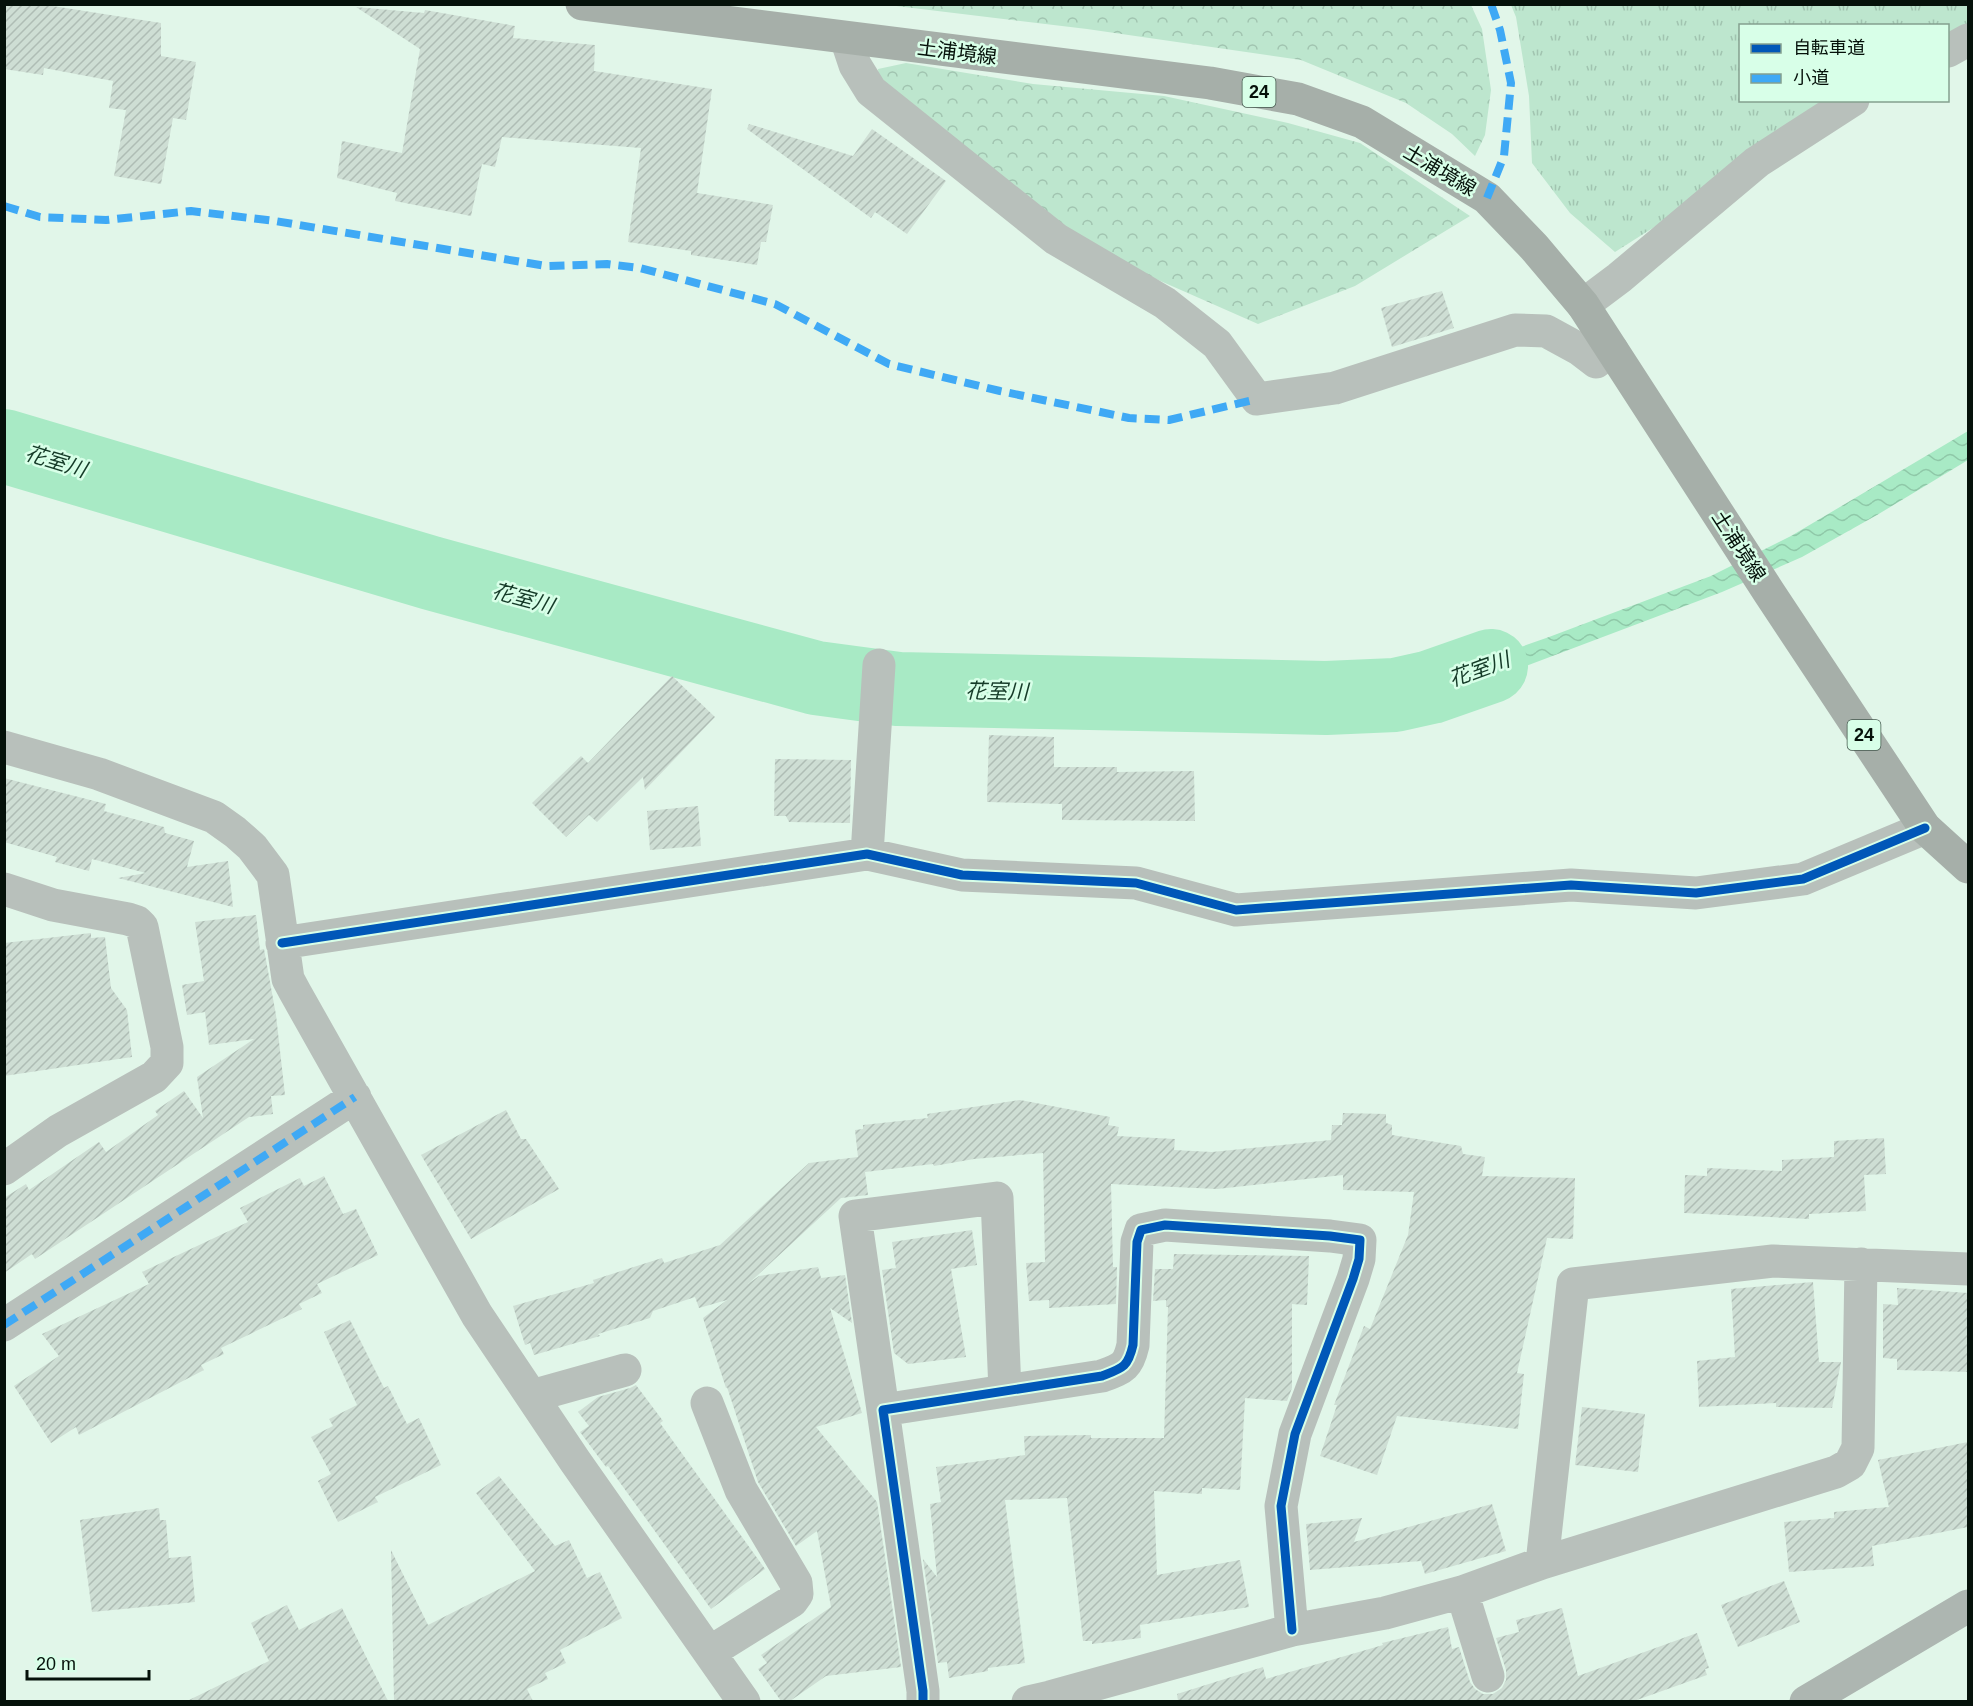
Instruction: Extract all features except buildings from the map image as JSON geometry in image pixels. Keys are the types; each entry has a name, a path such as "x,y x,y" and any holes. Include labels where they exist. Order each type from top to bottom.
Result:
{"main road":[{"name":"土浦境線","path":"582,4 730,14 846,38 1210,84 1298,99 1362,122 1487,198 1534,247 1583,305 1925,828 1968,867"}],"street":[{"path":"846,38 855,65 871,91 1056,239 1165,303 1217,344 1257,399 1335,387 1515,330 1546,331 1579,349 1596,362 1612,350"},
{"path":"1949,50 1968,40"},
{"path":"1583,305 1619,278 1757,162 1850,102"},
{"path":"867,854 879,665"},
{"path":"4,747 99,774 214,817 252,847 273,875 288,979 477,1315 575,1461 744,1701"},
{"path":"282,943 867,854 962,875 1136,883 1236,910 1571,885 1696,893 1803,879 1925,828"},
{"path":"4,889 53,905 129,919 142,927 167,1047 167,1063 154,1077 58,1131 4,1169"},
{"path":"4,1325 355,1097"},
{"path":"923,1701 855,1216 998,1198 1005,1391"},
{"path":"883,1410 1102,1376 1123,1368 1130,1359 1133,1345 1137,1242 1142,1230 1165,1225 1360,1240 1359,1259 1353,1279 1295,1434 1281,1506 1292,1630"},
{"path":"1542,1563 1573,1284 1773,1261 1968,1269"},
{"path":"1028,1701 1050,1697 1292,1630 1385,1613 1462,1592 1542,1563 1836,1472 1850,1464 1858,1448 1861,1264"},
{"path":"532,1396 625,1370"},
{"path":"707,1403 741,1490 796,1583 797,1594 792,1601 710,1652"},
{"path":"1462,1592 1488,1676"},
{"path":"1806,1701 1968,1606"}],"green space":[{"path":"888,5 1471,5 1482,29 1491,90 1485,135 1475,156 1452,134 1406,103 1301,60 1087,29"},
{"path":"1511,5 1968,5 1968,27 1949,40 1949,24 1739,24 1739,102 1851,102 1615,252 1570,213 1532,163 1529,96 1516,17"},
{"path":"906,63 1033,84 1164,96 1288,123 1360,143 1470,216 1355,286 1258,324 1131,268 1057,224 879,83 878,69"}],"water":[{"path":"1968,431 1968,460 1802,557 1722,592 1470,687 1397,707 1390,685 1436,677 1711,576 1791,536"}],"waterway":[{"name":"花室川","path":"4,446 431,573 816,678 898,689 1326,698 1395,695 1431,687 1491,666"}],"marked path":[{"path":"1487,198 1504,156 1511,83 1500,30 1491,4"},
{"path":"4,206 40,217 106,220 191,211 275,221 546,266 607,264 640,268 775,304 889,364 1000,391 1129,418 1169,420 1257,399"},
{"path":"4,1325 355,1097"}],"cycle path":[{"path":"282,943 867,854 962,875 1136,883 1236,910 1571,885 1696,893 1803,879 1925,828"},
{"path":"923,1702 883,1410 1102,1376 1120,1368 1127,1362 1133,1345 1137,1242 1141,1230 1165,1225 1360,1240 1359,1259 1353,1279 1295,1434 1281,1506 1292,1630"}]}
